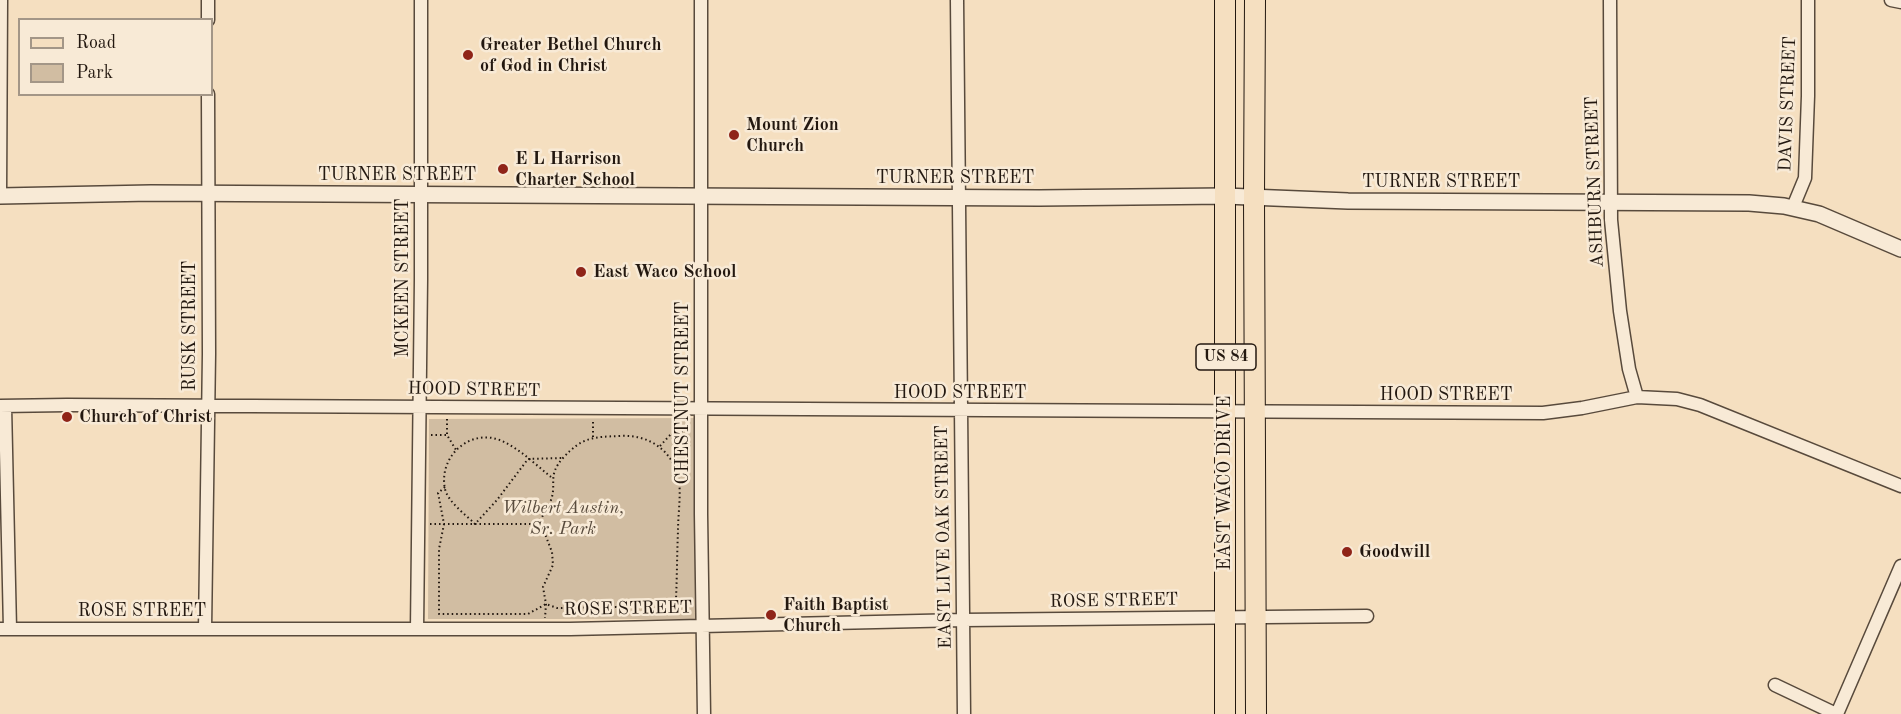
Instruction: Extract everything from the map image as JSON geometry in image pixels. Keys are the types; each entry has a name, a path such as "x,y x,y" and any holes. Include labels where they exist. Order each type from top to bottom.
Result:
{"main road":[{"name":"EAST WACO DRIVE","path":"1224,0 1225,714"},
{"name":"EAST WACO DRIVE","path":"1255,0 1256,714"}],"street":[{"path":"0,196 1,0"},
{"path":"208,0 208,18"},
{"name":"MCKEEN STREET","path":"417,629 421,0"},
{"name":"CHESTNUT STREET","path":"701,0 704,714"},
{"name":"EAST LIVE OAK STREET","path":"957,0 964,714"},
{"name":"ASHBURN STREET","path":"1610,0 1610,203 1620,311 1629,369 1638,397"},
{"name":"DAVIS STREET","path":"1793,207 1804,178 1808,96 1808,0"},
{"path":"1891,0 1901,2"},
{"name":"RUSK STREET","path":"205,629 208,96"},
{"name":"TURNER STREET","path":"0,196 208,194 959,198 1225,196 1348,201 1749,202 1793,207 1819,214 1848,224 1901,249"},
{"name":"HOOD STREET","path":"2,406 592,408 701,414 961,411 1543,413 1638,397 1658,397 1690,402 1901,486"},
{"path":"2,406 5,629"},
{"path":"1775,684 1837,714 1901,566"},
{"name":"ROSE STREET","path":"5,629 544,628 963,620 1367,616"}],"path":[{"path":"447,407 447,435 456,450"},
{"path":"592,408 593,437"},
{"path":"660,446 671,434 690,428 701,414"},
{"path":"537,524 552,499 552,477 556,467 580,443 593,437 628,435 641,437 660,446 668,455 679,481 676,599"},
{"path":"475,524 449,498 445,487 448,461 463,444 475,438 501,441 552,477"},
{"path":"528,459 564,458"},
{"path":"475,524 497,500 528,459"},
{"path":"445,487 438,493 444,524 439,549 439,614 528,614 546,604"},
{"path":"418,525 537,524"},
{"path":"537,524 545,534 552,552 553,565 543,587 546,604 544,628"},
{"path":"546,604 556,608 667,606 676,599 702,599"}],"green space":[{"name":"Wilbert Austin, Sr. Park","path":"698,418 697,619 428,619 429,419"}],"place":[{"name":"Greater Bethel Church of God in Christ","path":"468,55"},
{"name":"Mount Zion Church","path":"734,135"},
{"name":"E L Harrison Charter School","path":"503,169"},
{"name":"East Waco School","path":"581,272"},
{"name":"Church of Christ","path":"67,417"},
{"name":"Goodwill","path":"1347,552"},
{"name":"Faith Baptist Church","path":"771,615"}]}
